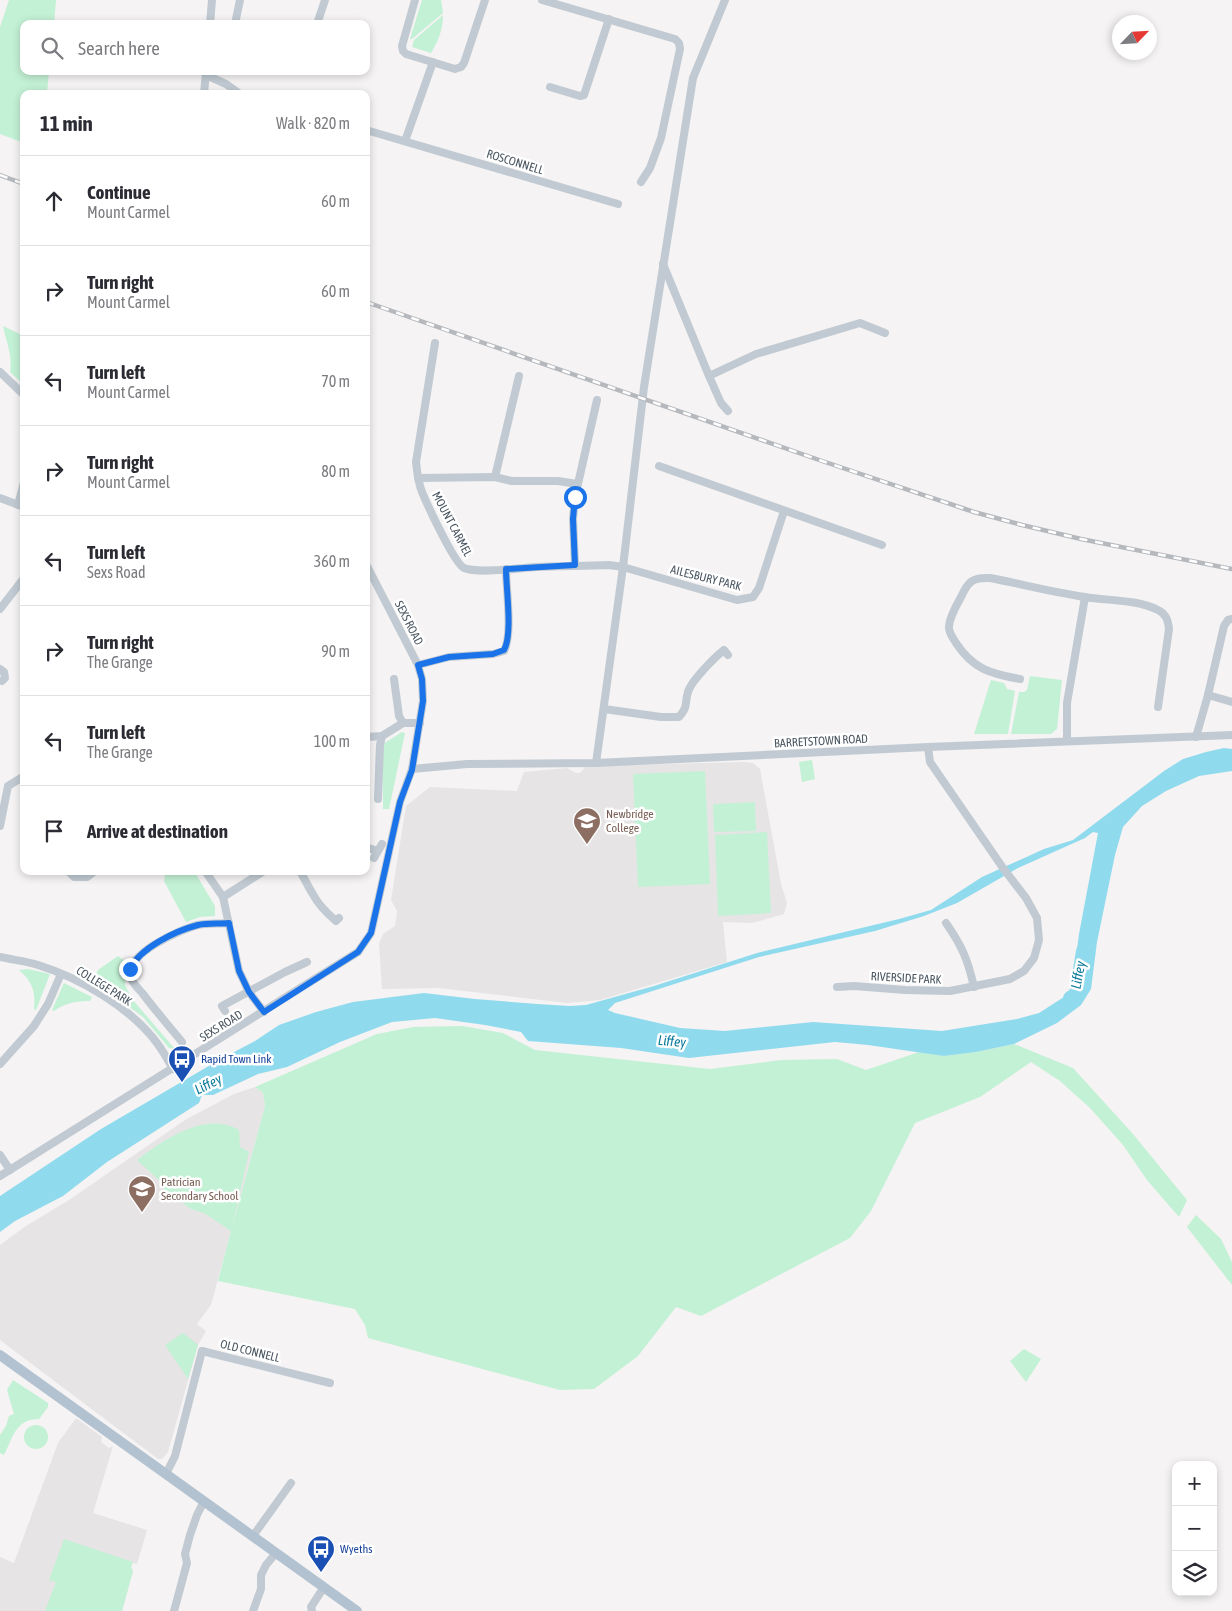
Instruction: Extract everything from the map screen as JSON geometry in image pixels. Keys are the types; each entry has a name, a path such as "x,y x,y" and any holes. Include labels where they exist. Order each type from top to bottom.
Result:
{"main road":[{"path":"0,1355 357,1611"}],"street":[{"path":"210,20 212,0"},
{"path":"236,20 240,0"},
{"path":"318,20 325,0"},
{"path":"415,0 402,46 403,51 406,54 455,69 461,67 464,63 485,0"},
{"path":"542,0 675,39 679,43 680,49 661,138 650,168 641,182"},
{"path":"596,763 623,566 644,387 693,78 725,0"},
{"path":"550,88 584,96 609,19"},
{"path":"405,141 433,62"},
{"path":"204,90 206,75"},
{"path":"210,75 234,90"},
{"name":"ROSCONNELL","path":"370,131 618,204"},
{"path":"663,264 710,376 722,403 728,411"},
{"path":"710,376 756,354 860,323 885,333"},
{"name":"MOUNT CARMEL","path":"435,343 416,462 422,491 434,518 460,564 464,568 473,569 575,565 623,566"},
{"path":"0,372 20,391"},
{"path":"495,477 519,376"},
{"path":"575,565 573,519 577,484 597,400"},
{"path":"659,466 882,545"},
{"name":"MOUNT CARMEL","path":"418,478 495,477 512,481 558,481 577,484"},
{"path":"0,498 20,506"},
{"name":"AILESBURY PARK","path":"623,566 737,600 753,597 760,588 784,511"},
{"path":"418,665 449,657 493,654 504,650 507,645 508,634 506,569"},
{"name":"SEXS ROAD","path":"0,1176 358,952 371,933 400,802 412,770 423,701 422,679 418,665 370,572"},
{"path":"1020,679 994,674 980,668 969,660 951,634 949,627 952,616 967,586 978,577 1085,597 1142,604 1163,613 1168,619 1169,629 1158,707"},
{"path":"0,608 20,583"},
{"path":"1067,741 1067,703 1085,597"},
{"path":"1196,737 1224,626 1228,620 1232,619"},
{"path":"604,710 661,717 679,717 686,708 688,690 700,674 724,650 728,655"},
{"path":"0,668 4,672 5,678 2,682"},
{"path":"394,679 399,716 403,724"},
{"path":"1208,695 1232,702"},
{"path":"370,737 382,736 403,724 420,723"},
{"name":"BARRETSTOWN ROAD","path":"412,770 468,764 596,763 1232,735"},
{"path":"378,799 382,736"},
{"name":"RIVERSIDE PARK","path":"837,988 854,986 950,991 1010,979 1024,971 1034,958 1039,940 1037,918 1026,898 930,762 928,747"},
{"path":"0,826 8,786 20,778"},
{"path":"370,848 378,851"},
{"path":"72,875 74,877 86,877 89,875"},
{"path":"208,875 223,897 239,971 249,992 264,1012"},
{"path":"223,897 258,875"},
{"path":"303,875 314,897 324,910 336,921 339,918"},
{"path":"182,1042 169,1032 131,978 130,969 145,950 181,931 199,925 229,923"},
{"path":"946,923 960,943 967,958 974,987"},
{"name":"COLLEGE PARK","path":"0,957 37,964 82,983 132,1017 156,1042 173,1069"},
{"path":"225,1011 222,1006 303,966"},
{"path":"0,1064 34,1026 48,1004 61,974"},
{"path":"0,1155 10,1170"},
{"name":"OLD CONNELL","path":"166,1474 175,1456 202,1351 330,1383"},
{"path":"253,1536 291,1482"},
{"path":"174,1611 187,1564 185,1554 197,1515 204,1501"},
{"path":"253,1611 261,1589 261,1575 266,1565 276,1553"},
{"path":"312,1611 312,1607 324,1587"}],"shaded area":[{"name":"Newbridge College","path":"753,763 760,769 781,884 787,903 784,914 752,923 723,922 727,962 600,1000 567,1003 438,988 382,989 379,944 383,934 395,926 397,911 391,900 406,806 430,787 517,791 524,772 567,768 580,773 586,766"},
{"path":"255,1087 263,1093 265,1106 211,1305 197,1324 206,1331 198,1345 168,1452 162,1459 158,1459 0,1340 0,1245 185,1120 234,1094"},
{"path":"76,1418 102,1437 101,1442 109,1448 113,1446 93,1513 147,1530 137,1564 133,1563 131,1567 133,1571 122,1611 0,1611 0,1557 14,1563 58,1443"}],"green space":[{"path":"9,0 56,0 54,20 20,20 20,75 49,75 47,90 20,90 20,142 0,134 0,27"},
{"path":"422,0 441,0 443,13 410,39"},
{"path":"443,15 440,35 431,53 412,47 414,40"},
{"path":"3,326 20,334 20,381 10,372 10,354"},
{"path":"1030,676 1062,680 1057,729 1051,734 1011,734 1019,692 1027,690"},
{"path":"991,680 1004,683 1007,689 1015,691 1008,734 974,734"},
{"path":"402,732 405,733 389,809 383,809 383,744"},
{"path":"812,760 815,779 802,782 799,762"},
{"path":"705,771 710,884 638,887 633,774"},
{"path":"755,802 756,831 714,832 713,804"},
{"path":"767,832 771,913 718,916 715,835"},
{"path":"196,875 215,906 215,916 200,917 186,922 164,881 165,876"},
{"path":"118,956 126,962 125,985 132,999 175,1049 169,1048 143,1017 93,980 98,970"},
{"path":"28,969 50,974 36,1010 34,1009 32,987 19,970"},
{"path":"64,983 92,997 90,1001 71,1003 54,1011 52,1010"},
{"path":"462,1026 503,1033 535,1050 710,1069 781,1060 837,1059 866,1070 919,1052 944,1056 1014,1044 1073,1068 1133,1134 1187,1200 1179,1217 1147,1180 1123,1145 1090,1108 1060,1081 1031,1062 980,1097 915,1123 871,1211 850,1238 701,1316 676,1307 638,1356 594,1389 560,1390 368,1338 365,1325 355,1309 218,1281 231,1231 204,1213 191,1209 162,1188 160,1181 137,1160 172,1136 199,1125 213,1123 239,1130 240,1147 249,1152 232,1228 265,1106 263,1093 255,1087 377,1034 413,1027"},
{"path":"1196,1215 1221,1239 1232,1262 1232,1285 1187,1227"},
{"path":"183,1333 198,1345 188,1379 165,1345"},
{"path":"1024,1349 1041,1359 1026,1382 1010,1361"},
{"path":"13,1380 48,1403 48,1407 39,1419 25,1422 20,1426 4,1455 0,1453 0,1435 6,1426 9,1416 14,1414 7,1390"},
{"path":"36,1425 45,1428 48,1437 45,1446 36,1449 27,1446 24,1437 27,1428"},
{"path":"64,1539 133,1562 131,1567 133,1571 122,1611 45,1611 56,1582 49,1580"}],"water":[{"path":"1224,748 1232,749 1232,771 1199,776 1166,791 1142,806 1123,827 1115,855 1097,942 1091,989 1081,1005 1057,1023 1014,1044 944,1056 835,1042 689,1058 621,1048 528,1041 521,1032 435,1018 392,1022 340,1042 287,1067 258,1074 213,1095 202,1095 199,1103 107,1162 63,1196 15,1221 0,1232 0,1196 101,1129 255,1041 279,1025 353,1002 424,993 537,1004 586,1005 654,986 757,953 931,910 982,877 1044,849 1073,840 1164,771 1183,759","holes":["1093,832 1098,833 1076,957 1082,972 1081,979 1064,997 1039,1013 1017,1019 942,1031 813,1022 725,1031 680,1028 608,1010 615,1003 759,957 875,931 924,916 957,903 1018,868 1085,838"]}],"waterway":[{"name":"Liffey","path":"1070,998 1076,994 1083,951"}],"railway":[{"path":"0,175 20,182"},
{"path":"370,303 974,512 1081,539 1232,569"}],"place":[{"name":"Newbridge College","path":"587,845"},
{"name":"Rapid Town Link","path":"182,1083"},
{"name":"Patrician Secondary School","path":"142,1213"},
{"name":"Wyeths","path":"321,1573"}],"route":[{"path":"130,969 145,950 181,931 199,925 229,923 239,971 249,992 264,1012 358,952 371,933 400,802 412,770 423,701 422,679 418,665 449,657 493,654 504,650 507,645 508,634 506,569 575,565 573,519 575,497"}]}
